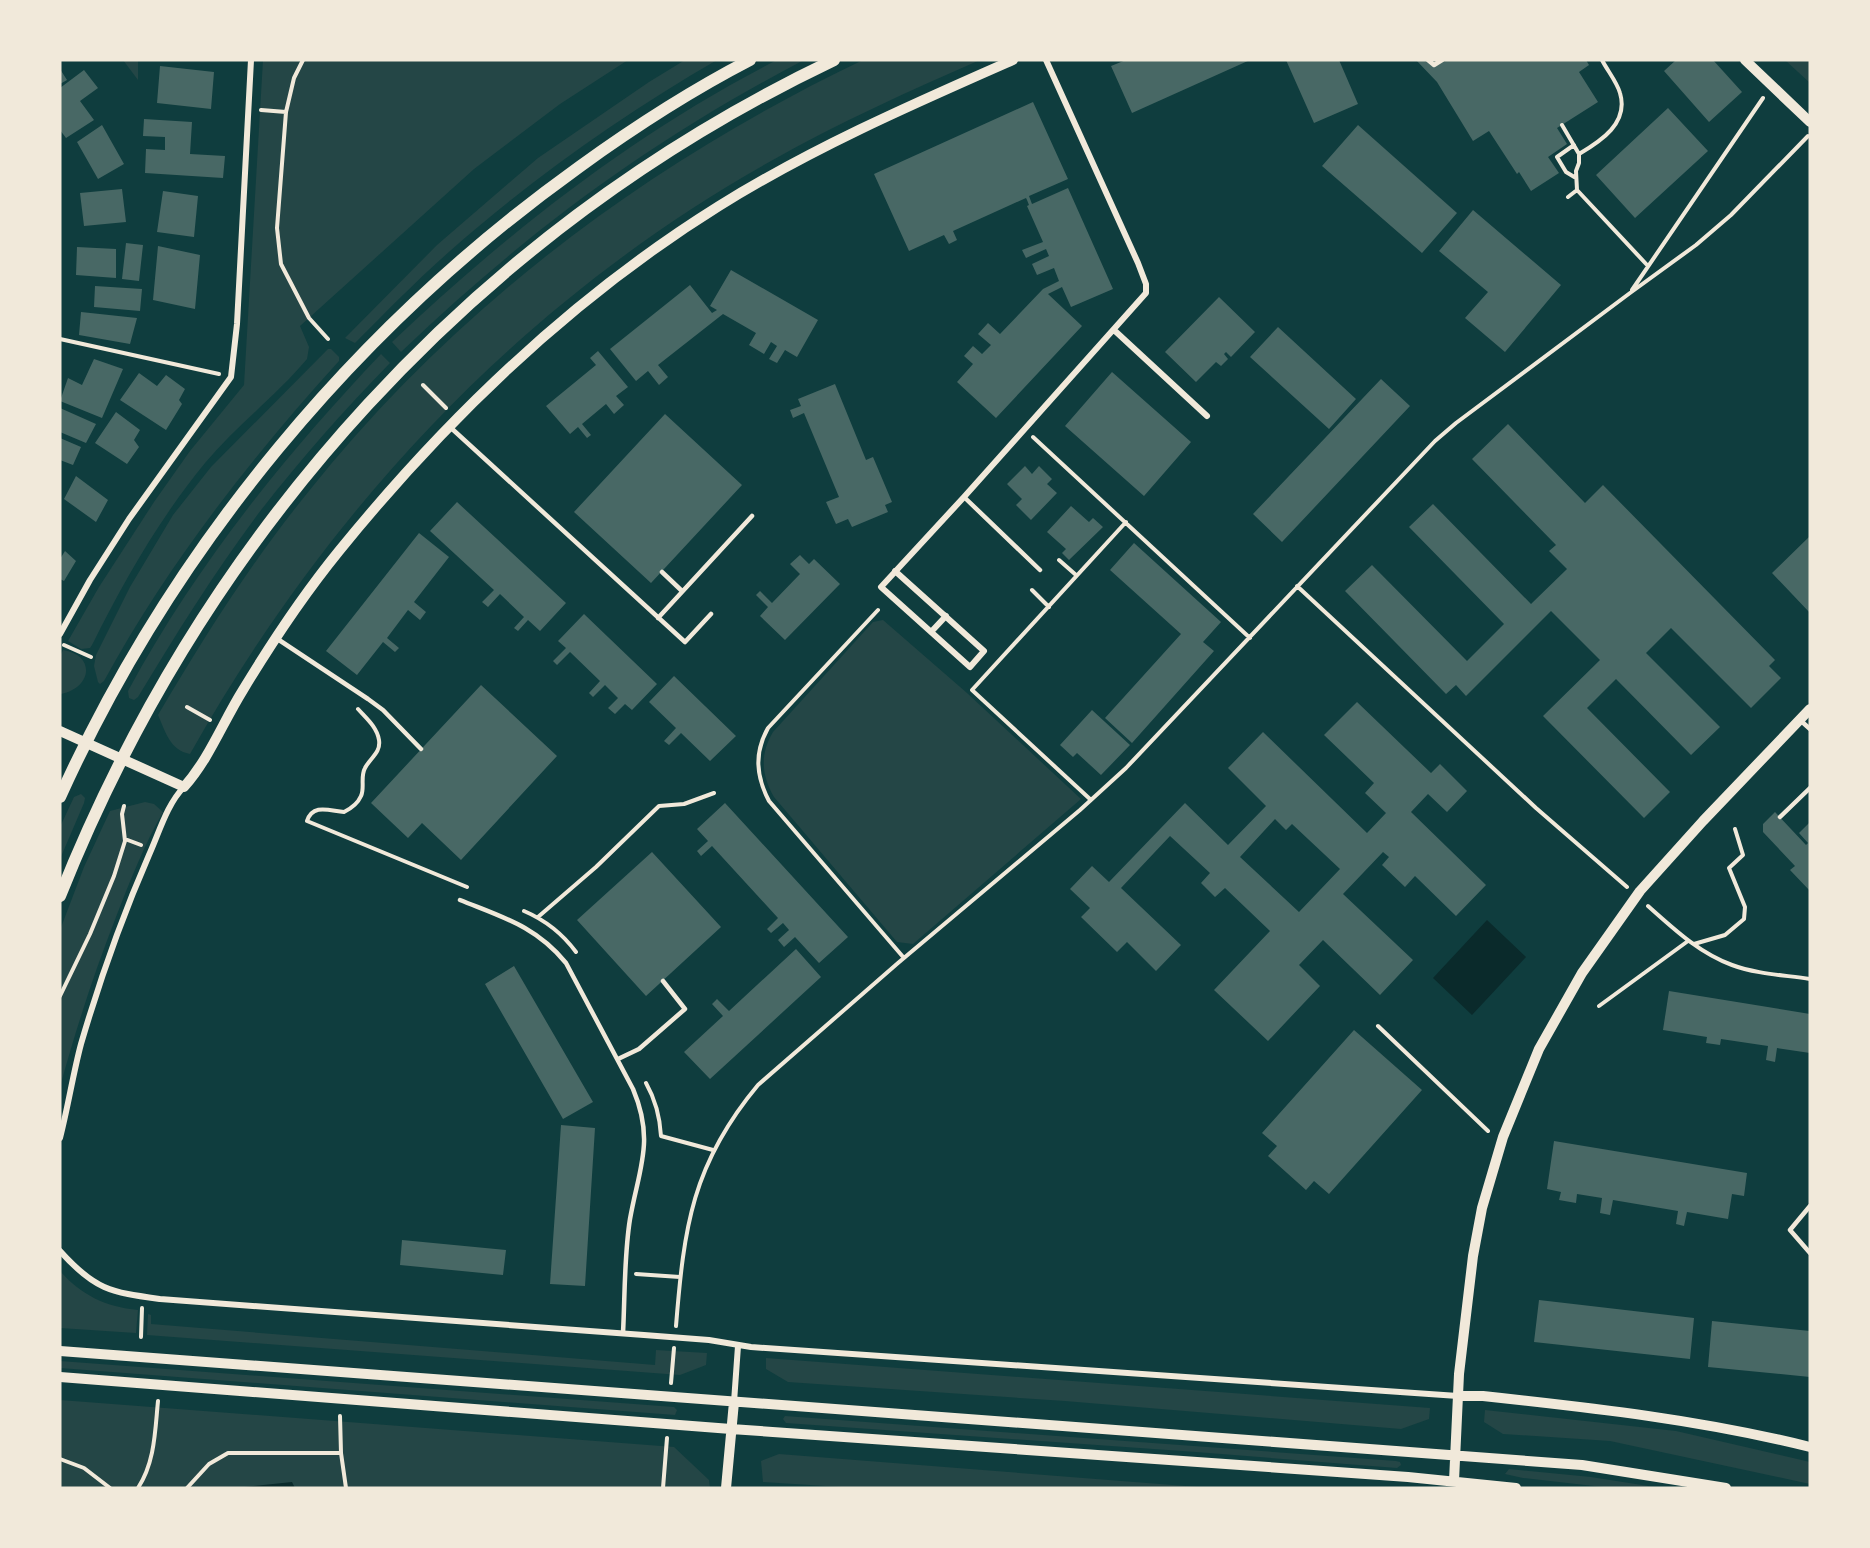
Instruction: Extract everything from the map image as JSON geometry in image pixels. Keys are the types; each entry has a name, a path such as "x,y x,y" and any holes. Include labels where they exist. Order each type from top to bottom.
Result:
{"main road":[{"path":"60,797 110,695 146,635 217,528 282,444 366,350 486,239 553,186 641,124 750,60"},
{"path":"60,896 80,845 121,758 177,656 243,558 285,501 367,404 470,303 568,222 699,133 765,95 834,60"}],"street":[{"path":"60,634 129,519 231,377 237,324 251,60"},
{"path":"60,1137 80,1046 104,966 128,903 174,801 200,766 276,638 338,553 403,475 452,422 546,334 657,248 718,207 775,173 843,137 1013,60"},
{"path":"896,571 984,651 970,667 881,587 1146,293 1146,284 1138,262 1046,60"},
{"path":"1745,60 1810,122"},
{"path":"1114,330 1207,416"},
{"path":"931,632 946,616"},
{"path":"1454,1481 1458,1396 1473,1256 1482,1208 1503,1137 1539,1049 1582,973 1640,891 1810,709"},
{"path":"60,731 184,787"},
{"path":"60,1251 95,1283 106,1289 125,1294 709,1340 738,1346 1483,1396 1635,1412 1810,1447"},
{"path":"726,1488 738,1346"},
{"path":"60,1351 1582,1464 1726,1488"},
{"path":"60,1377 731,1429 1454,1481 1516,1488"}],"lane":[{"path":"1428,60 1434,65 1443,60"},
{"path":"452,422 685,642 711,614"},
{"path":"964,497 1041,570"},
{"path":"658,618 752,516"},
{"path":"662,572 682,591"},
{"path":"276,638 383,710 421,749"},
{"path":"1800,720 1810,729"},
{"path":"1780,818 1810,788"},
{"path":"460,900 528,928 550,945 566,963 618,1059 641,1108 645,1130 642,1170 630,1220 623,1334"},
{"path":"618,1059 639,1049 685,1009 663,981"},
{"path":"1810,1206 1790,1230 1810,1253"}],"path":[{"path":"303,60 294,78 286,112 277,228 280,264 309,318 328,339"},
{"path":"1579,154 1601,141 1614,128 1621,109 1620,91 1602,60"},
{"path":"1630,293 1771,86"},
{"path":"248,110 286,112"},
{"path":"1562,125 1579,154 1576,171 1577,190 1648,266"},
{"path":"637,1274 680,1277 688,1221 697,1190 713,1150 745,1101 769,1075 1126,768 1436,441 1456,423 1696,245 1731,214 1810,135"},
{"path":"1574,145 1557,156 1566,172 1577,178"},
{"path":"1568,197 1577,190"},
{"path":"60,339 231,377"},
{"path":"423,385 452,422"},
{"path":"1025,429 1250,638"},
{"path":"1091,800 972,690 1126,522"},
{"path":"1059,560 1077,575"},
{"path":"1297,586 1536,808 1603,866"},
{"path":"1032,590 1049,607"},
{"path":"878,610 768,728 759,746 758,766 761,784 769,801 904,958"},
{"path":"60,643 91,657"},
{"path":"187,707 222,726"},
{"path":"538,917 596,867 659,806 684,804 714,793"},
{"path":"60,996 114,876 125,841 124,806"},
{"path":"1599,1006 1690,942 1725,934 1744,919 1745,907 1729,868 1743,855 1735,830"},
{"path":"1682,936 1710,955 1734,966 1810,979"},
{"path":"1378,1026 1489,1131"},
{"path":"141,1337 142,1307"},
{"path":"138,1488 146,1477 154,1450 158,1401"},
{"path":"340,1416 340,1453 346,1488"},
{"path":"187,1488 209,1464 228,1453 340,1453"},
{"path":"60,1459 84,1468 110,1488"}],"shaded area":[{"path":"123,60 138,60 138,80"},
{"path":"263,60 628,60 560,104 474,169 300,326 309,347 307,359 217,449 188,484 143,551 92,645 90,648 81,649 68,641 99,587 190,451 244,385"},
{"path":"685,60 717,60 613,125 546,173 450,251 355,343 345,338 437,245 538,158"},
{"path":"777,60 804,60 694,122 592,191 495,267 401,352 392,342 481,262 574,187 673,119"},
{"path":"863,60 980,60 822,134 771,161 681,216 595,278 515,345 440,417 370,494 305,577 245,663 190,754 173,745 158,715 229,600 309,491 367,423 428,360 493,300 562,244 633,192 707,144 784,100"},
{"path":"1785,60 1810,60 1810,83"},
{"path":"328,349 339,357 339,361 242,474 212,514 155,595 104,681 100,684 94,666 96,655 130,587 173,515 211,467"},
{"path":"381,354 390,363 355,399 258,514 196,604 138,697 134,700 129,698 128,691 154,645 182,600 243,514 310,432"},
{"path":"883,620 967,693 1081,799 913,944 897,942 774,797 764,764 766,748 773,732 873,622"},
{"path":"63,650 81,658 86,672 79,685 61,694 60,656"},
{"path":"81,794 85,798 84,803 60,859 60,827 74,797"},
{"path":"145,802 154,804 163,812 138,863 108,938 60,1087 60,930 84,867 110,811"},
{"path":"1487,920 1526,957 1472,1015 1433,978"},
{"path":"60,1271 85,1293 105,1303 138,1310 136,1333 60,1328"},
{"path":"148,1314 151,1315 151,1324 655,1365 656,1350 707,1353 706,1365 680,1375 147,1335"},
{"path":"766,1358 1430,1408 1429,1419 1401,1429 1065,1401 788,1382 766,1369"},
{"path":"60,1361 674,1407 677,1410 675,1415 60,1368"},
{"path":"60,1400 674,1447 709,1480 710,1488 60,1488"},
{"path":"1485,1410 1676,1431 1810,1462 1810,1484 1610,1441 1503,1434 1484,1422"},
{"path":"785,1416 1396,1461 1401,1465 1397,1468 786,1423 783,1419"},
{"path":"779,1454 1211,1488 856,1488 763,1482 761,1461"},
{"path":"1509,1469 1591,1477 1661,1488 1611,1488 1523,1478 1505,1474"},
{"path":"292,1482 295,1488 236,1488"}],"building":[{"path":"1126,60 1250,60 1132,113 1111,66"},
{"path":"1286,60 1339,60 1358,104 1314,123"},
{"path":"1416,60 1586,60 1589,65 1579,72 1598,102 1557,128 1567,144 1548,157 1559,173 1531,191 1489,131 1473,141 1437,82"},
{"path":"1676,60 1713,60 1742,92 1709,122 1664,71"},
{"path":"160,66 214,72 211,109 157,103"},
{"path":"60,69 67,80 60,84"},
{"path":"84,70 98,88 80,101 94,120 66,138 60,130 60,88"},
{"path":"1033,102 1068,179 1029,196 1032,204 1068,188 1113,289 1071,307 1062,287 1048,294 1082,326 996,418 957,382 973,364 964,356 973,346 982,354 991,345 978,334 988,323 1000,334 1043,289 1059,281 1054,268 1037,275 1032,264 1049,256 1046,249 1026,258 1022,250 1043,242 1027,206 1029,205 1026,198 953,231 957,240 949,244 944,235 909,251 874,174"},
{"path":"1668,108 1708,151 1635,218 1596,175"},
{"path":"144,119 192,122 190,154 225,156 223,178 145,173 146,149 165,150 165,137 143,136"},
{"path":"102,125 124,164 98,179 77,142"},
{"path":"1358,125 1457,213 1422,253 1322,166"},
{"path":"122,189 126,222 84,226 80,193"},
{"path":"163,191 198,196 194,237 157,232"},
{"path":"1473,210 1561,285 1505,352 1465,318 1488,292 1439,251"},
{"path":"126,243 143,245 139,281 122,279"},
{"path":"158,246 200,255 195,309 153,300"},
{"path":"77,247 116,249 116,278 76,275"},
{"path":"731,270 818,320 797,357 785,350 777,363 769,359 777,346 771,342 764,354 749,345 756,333 723,314 658,365 668,377 659,385 648,371 636,381 610,349 690,285 712,313 717,310 710,306"},
{"path":"95,286 142,289 140,311 94,307"},
{"path":"1219,297 1255,332 1231,357 1226,352 1224,354 1228,359 1221,366 1216,362 1196,382 1165,352"},
{"path":"81,312 137,318 130,344 79,335"},
{"path":"1278,327 1356,399 1329,429 1250,357"},
{"path":"598,351 628,387 616,396 624,405 614,414 606,404 582,424 591,435 587,438 578,427 570,434 546,406 596,365 590,358"},
{"path":"94,359 123,369 102,418 60,401 68,378 82,385"},
{"path":"1112,372 1191,442 1144,496 1065,426"},
{"path":"139,373 157,386 166,375 185,389 179,400 182,404 166,430 120,400"},
{"path":"1381,379 1410,406 1282,542 1253,514"},
{"path":"835,384 866,460 873,457 892,502 885,505 888,512 852,527 848,519 836,524 826,502 839,497 804,413 793,418 790,410 801,406 798,399"},
{"path":"60,408 96,424 86,443 60,432"},
{"path":"116,412 140,430 134,440 139,447 127,464 95,443"},
{"path":"665,414 742,485 651,583 574,512"},
{"path":"1508,424 1585,503 1603,485 1775,660 1769,666 1781,678 1751,708 1671,628 1646,653 1720,727 1691,755 1616,679 1587,708 1670,792 1644,818 1543,716 1600,660 1551,611 1466,696 1456,685 1446,694 1345,591 1372,565 1467,661 1504,624 1409,527 1433,504 1531,604 1567,569 1549,551 1556,545 1472,459"},
{"path":"60,438 81,447 73,465 60,460"},
{"path":"1025,466 1032,474 1039,466 1052,479 1047,484 1057,493 1031,520 1016,505 1022,499 1007,484"},
{"path":"76,476 108,500 96,522 64,499"},
{"path":"457,502 566,603 540,631 528,620 518,631 514,628 524,617 500,594 488,607 482,602 494,590 430,531"},
{"path":"1071,506 1089,522 1093,518 1103,527 1069,560 1062,553 1066,549 1047,532"},
{"path":"419,533 449,557 414,602 426,612 420,620 408,610 387,638 399,648 395,652 383,642 357,675 326,651"},
{"path":"1810,536 1810,613 1772,573"},
{"path":"1134,543 1221,622 1203,642 1214,651 1132,743 1105,718 1181,634 1110,570"},
{"path":"65,551 76,561 64,581 60,579 60,559"},
{"path":"800,555 809,564 814,559 840,584 785,640 760,616 768,607 756,595 760,591 772,603 800,574 790,564"},
{"path":"584,614 657,684 632,710 625,704 615,714 608,708 618,698 605,685 593,697 589,693 600,681 570,652 557,665 553,661 566,648 558,641"},
{"path":"674,676 736,736 710,761 681,733 669,745 664,741 676,728 649,702"},
{"path":"481,685 557,756 461,860 422,823 408,838 371,803"},
{"path":"1357,702 1431,773 1440,764 1467,791 1447,812 1428,794 1411,812 1486,885 1456,916 1415,876 1405,887 1382,865 1389,857 1383,852 1343,894 1413,960 1380,995 1323,940 1299,965 1320,986 1268,1041 1214,990 1270,931 1225,888 1215,897 1201,883 1210,873 1170,836 1121,888 1181,945 1156,971 1127,942 1117,952 1081,917 1090,908 1070,889 1092,866 1109,882 1185,803 1228,845 1266,806 1228,768 1263,732 1367,833 1386,813 1365,793 1374,783 1324,735","holes":["1275,819 1286,830 1292,824 1340,869 1299,912 1240,857"]},
{"path":"1092,710 1130,745 1101,775 1077,753 1073,757 1060,745"},
{"path":"725,803 848,937 819,963 795,937 784,947 778,940 789,930 783,923 771,933 767,929 778,918 712,846 701,856 697,851 708,841 697,829"},
{"path":"1775,812 1806,845 1808,843 1799,833 1810,822 1810,891 1790,870 1795,866 1763,832 1763,824"},
{"path":"652,852 721,927 646,996 577,920"},
{"path":"796,949 821,977 710,1079 684,1052 723,1016 712,1004 717,999 729,1011"},
{"path":"514,966 593,1102 563,1119 485,984"},
{"path":"1669,991 1810,1014 1810,1053 1777,1048 1775,1062 1766,1060 1768,1046 1721,1039 1720,1045 1706,1043 1707,1037 1663,1030"},
{"path":"1354,1030 1422,1090 1329,1194 1314,1181 1306,1190 1268,1156 1277,1146 1262,1133"},
{"path":"561,1125 595,1128 585,1286 550,1284"},
{"path":"1554,1141 1747,1173 1744,1196 1732,1194 1728,1219 1687,1212 1684,1226 1676,1224 1678,1211 1613,1200 1610,1215 1600,1213 1602,1198 1577,1194 1576,1203 1559,1200 1561,1192 1547,1189"},
{"path":"402,1240 506,1250 503,1275 400,1265"},
{"path":"1539,1300 1694,1318 1690,1359 1534,1342"},
{"path":"1712,1321 1810,1331 1810,1377 1708,1367"}]}
